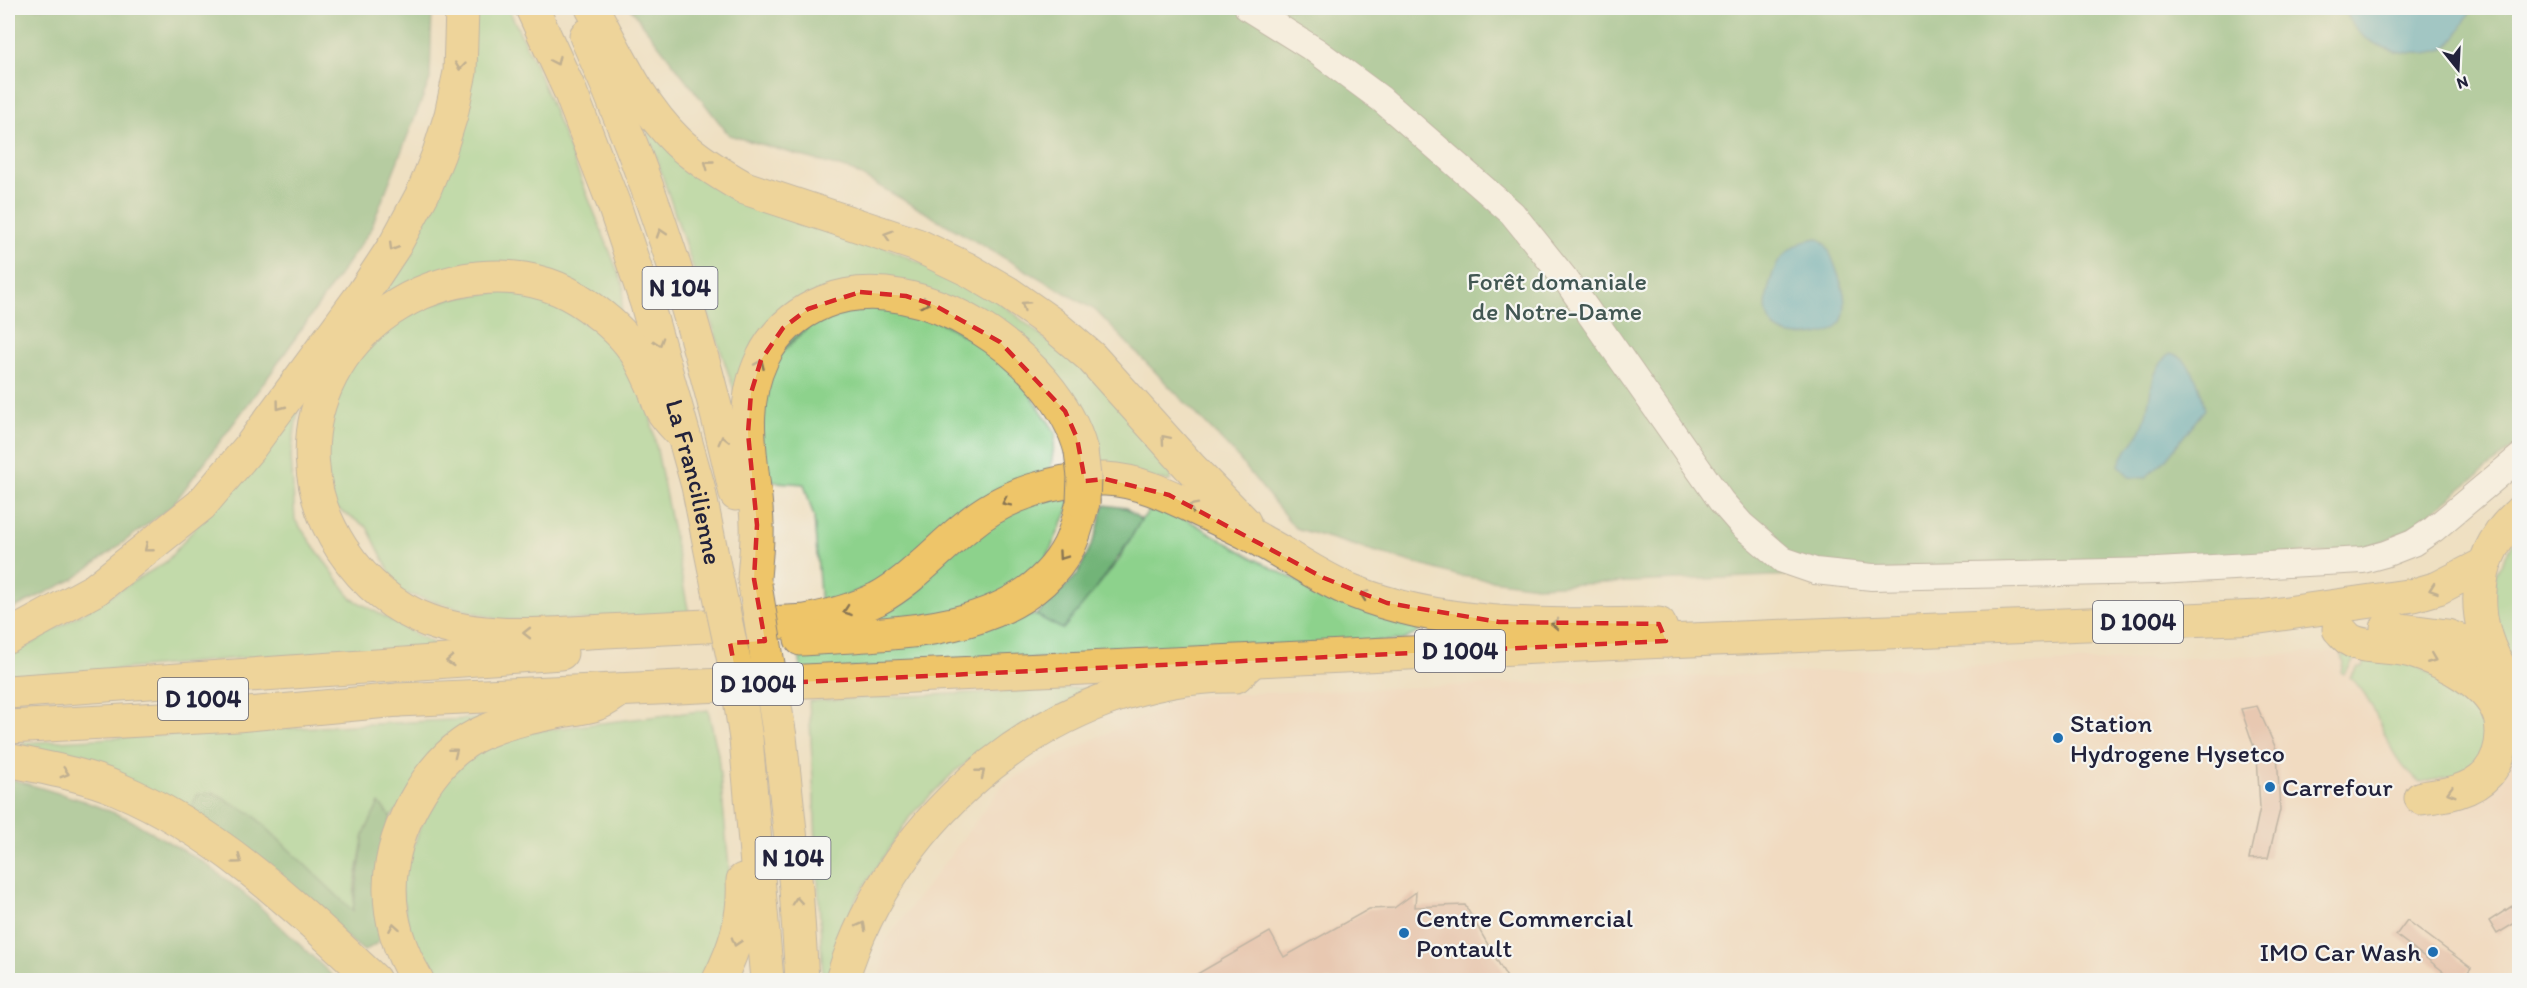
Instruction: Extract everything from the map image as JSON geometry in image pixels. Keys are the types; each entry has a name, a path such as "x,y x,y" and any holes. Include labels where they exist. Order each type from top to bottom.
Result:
{"main road":[{"path":"8,637 96,589 201,505 250,447 344,320 395,245 423,193 439,153 451,115 459,72 462,8"},
{"name":"La Francilienne","path":"532,8 570,91 614,205 654,326 698,486 735,666 746,739 767,981"},
{"name":"La Francilienne","path":"572,8 603,76 632,150 683,297 713,401 755,582 780,737 796,888 802,981"},
{"path":"592,8 646,103 677,141 745,188 917,245 967,269 1008,293 1051,323 1091,357 1216,495 1264,542"},
{"path":"684,436 662,409 655,390 634,350 613,326 572,295 555,287 537,281 495,276 454,281 433,287 395,305 361,334 330,375 320,404 314,435 314,467 319,501 326,522 354,567 369,584 407,611 430,621 462,630 495,633 677,628 806,621 832,616 878,598 905,580 978,516 1028,492 1061,483 1105,479 1143,485 1169,495 1264,542 1324,578 1387,603 1499,622 1573,625 1659,624 1666,640"},
{"path":"8,692 854,635 914,630 974,619 1010,604 1039,584 1052,571 1068,547 1083,502 1084,477 1081,451 1072,426 1048,391 1021,360 982,330 934,305 906,296 860,292 834,298 808,309 783,328 768,347 753,383 748,433 758,525 755,582"},
{"path":"2520,512 2500,533 2485,564 2480,609 2483,631 2490,652 2506,679 2520,692"},
{"name":"D 1004","path":"8,727 237,715 398,700 1666,640 2260,617 2414,595 2438,588 2485,564"},
{"name":"D 1004","path":"2260,617 2339,629 2388,628 2447,636 2490,652"},
{"path":"2339,629 2351,641 2411,651 2456,669 2482,688 2500,716 2503,731 2502,746 2490,771 2481,779 2452,794 2421,798"},
{"path":"842,981 856,936 891,874 934,819 979,774 1024,741 1082,709 1115,696 1167,682 1213,675 1236,676 1253,660"},
{"path":"417,981 405,961 396,938 391,884 392,856 407,812 437,766 455,750 484,732 533,716 597,704 620,690"},
{"name":"D 1004","path":"8,706 243,697 398,700"},
{"path":"8,760 60,771 118,789 180,822 262,878 374,981"},
{"path":"719,981 732,953 743,913 743,877 752,801"}],"street":[{"path":"1248,8 1315,50 1381,99 1512,213 1566,280 1721,501 1742,525 1769,549 1783,560 1794,564 1815,571 1872,577 2157,571 2363,560 2413,543 2434,529 2520,457"}],"highlighted area":[{"path":"860,292 906,296 934,305 1000,342 1065,411 1077,438 1085,481 1105,479 1169,495 1324,578 1387,603 1499,622 1659,624 1666,641 896,679 738,685 730,643 765,641 754,579 757,525 748,433 751,393 761,360 783,328 808,309"}],"shaded area":[{"path":"2393,650 2519,723 2519,980 879,980 884,943 1005,782 1184,696"}],"green space":[{"path":"8,8 432,8 430,79 370,231 271,373 172,506 74,579 8,611"},
{"path":"470,8 508,8 535,64 624,287 620,322 538,271 356,328 407,251 457,154 469,77"},
{"name":"Forêt domaniale de Notre-Dame","path":"630,8 2519,8 2519,443 2413,527 2374,546 2335,552 1537,586 1459,576 1295,528 1234,453 1095,310 853,171 729,135"},
{"path":"645,124 858,235 990,294 1105,388 1172,469 1170,481 1102,472 1052,378 857,281 736,396"},
{"path":"503,291 551,301 608,339 647,399 690,619 500,620 400,592 367,527 334,507 319,449 344,375 372,335 434,301"},
{"path":"871,305 921,311 978,344 1018,376 1056,433 1050,471 886,579 821,607 814,517 804,484 763,481 759,409 775,355 817,319"},
{"path":"298,408 291,456 295,520 351,598 448,652 240,658 8,680 8,651 31,644 166,562"},
{"path":"1061,494 1071,503 1040,573 978,612 811,633 1000,515"},
{"path":"1158,502 1291,578 1337,598 1402,618 1420,632 1403,640 801,671 799,649 1036,615 1063,629 1118,561 1141,520"},
{"path":"1104,505 1126,508 1141,520 1105,577 1062,629 1036,615 1077,575 1096,535"},
{"path":"2519,532 2519,675 2500,644 2492,608 2496,573"},
{"path":"2341,655 2405,659 2478,702 2490,739 2474,773 2421,782 2408,772 2390,746 2370,703 2350,677 2358,667 2363,667 2365,661 2356,657 2344,674 2341,672 2343,663"},
{"path":"1097,687 1006,735 955,771 911,815 856,899 831,980 823,980 809,701"},
{"path":"708,710 718,754 733,908 703,980 430,980 413,952 400,884 433,792 483,745 511,734"},
{"path":"486,718 391,817 379,804 364,834 355,884 353,912 251,813 189,812 19,743"},
{"path":"8,778 81,800 127,818 205,863 257,904 337,980 8,980"},
{"path":"213,793 251,813 353,911 364,834 379,803 391,817 377,897 379,942 364,951 189,812 197,794"}],"water":[{"path":"2345,8 2473,8 2453,41 2443,49 2412,53 2387,49 2366,38 2350,20"},
{"path":"1817,238 1827,247 1839,277 1844,294 1844,315 1841,322 1830,332 1812,336 1788,334 1771,324 1766,306 1769,285 1776,266 1785,254 1803,242"},
{"path":"2171,353 2185,361 2195,376 2205,409 2166,459 2145,478 2129,477 2119,465 2145,420 2157,369"}],"building":[{"path":"2257,706 2277,751 2280,810 2268,858 2249,859 2260,808 2257,756 2241,709"},
{"name":"Centre Commercial Pontault","path":"1416,892 1415,907 1465,905 1509,981 1185,981 1270,932 1284,957 1369,909 1394,908"},
{"path":"2520,901 2520,920 2497,934 2489,921"},
{"name":"IMO Car Wash","path":"2407,920 2471,968 2461,981 2456,981 2396,935"}],"place":[{"name":"Station Hydrogene Hysetco","path":"2058,738"},
{"name":"Carrefour","path":"2270,787"},
{"name":"Centre Commercial Pontault","path":"1404,933"},
{"name":"IMO Car Wash","path":"2433,952"}]}
